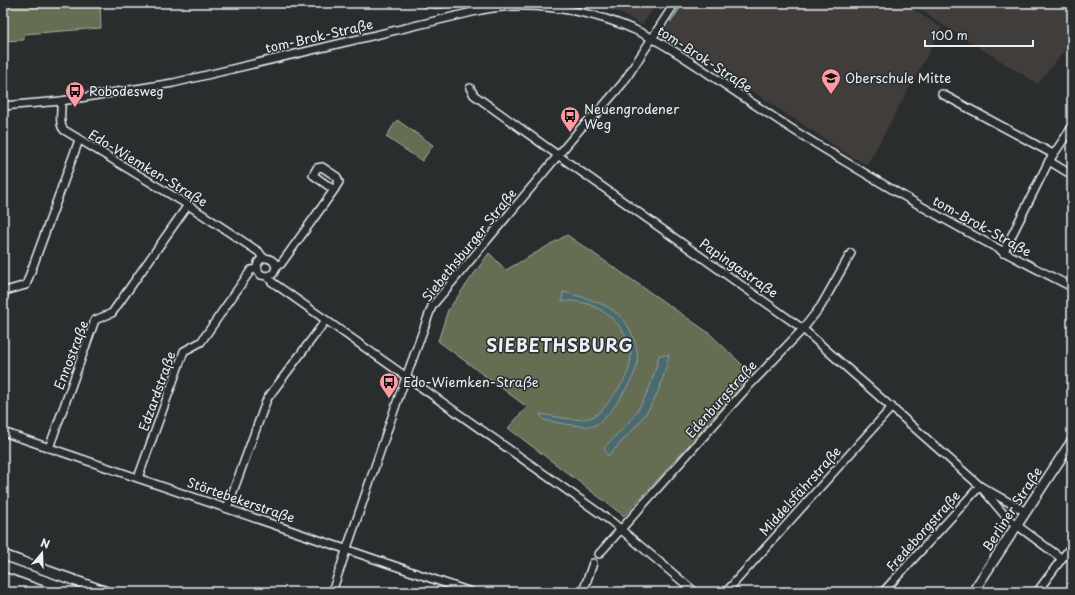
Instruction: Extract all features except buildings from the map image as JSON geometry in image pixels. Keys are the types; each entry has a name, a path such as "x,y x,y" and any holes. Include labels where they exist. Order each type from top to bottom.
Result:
{"main road":[{"name":"Berliner Straße","path":"973,592 1072,441"},
{"path":"3,555 107,592"},
{"path":"3,566 73,592"}],"street":[{"path":"652,38 675,3"},
{"name":"tom-Brok-Straße","path":"3,106 61,101 173,83 481,10 518,6 539,7 580,13 618,23 652,38 672,49 804,137 881,183 1004,252 1072,287"},
{"name":"Siebethsburger Straße","path":"332,592 406,376 432,306 581,128 598,112 623,83 652,38"},
{"name":"Papingastraße","path":"470,88 474,95 803,328 980,486 1007,518 1061,558"},
{"path":"942,94 1053,154"},
{"name":"Edo-Wiemken-Straße","path":"61,101 61,127 79,140 188,205 259,252 263,258 269,258 276,265"},
{"path":"1004,252 1049,161 1072,127"},
{"path":"3,297 5,291 26,285 79,140"},
{"path":"1049,161 1072,175"},
{"path":"267,276 273,274 276,265 281,264 334,190"},
{"name":"Ennostraße","path":"49,448 95,320 112,313 188,205"},
{"name":"Edenburgstraße","path":"598,554 745,390 803,328 821,306 851,253"},
{"path":"263,258 258,263 257,269 261,274 267,276 272,282 561,485 621,529 695,592"},
{"name":"Edzardstraße","path":"138,478 184,350 201,342 251,270 257,269"},
{"path":"227,508 266,399 326,320"},
{"name":"Middelsfährstraße","path":"726,592 892,407"},
{"name":"Störtebekerstraße","path":"3,432 471,592"},
{"name":"Papingastraße","path":"980,486 1026,512"},
{"name":"Fredeborgstraße","path":"883,592 980,486"},
{"path":"1037,592 1072,545"},
{"path":"582,592 593,563"}],"shaded area":[{"path":"583,3 657,3 642,25 618,12"},
{"name":"Oberschule Mitte","path":"683,3 904,3 942,28 867,165 852,157 663,33"},
{"path":"910,3 1072,3 1072,41 1038,84"}],"green space":[{"path":"3,3 100,3 101,28 24,34 24,40 3,41"},
{"path":"399,3 483,3 436,9"},
{"path":"397,120 433,145 422,161 386,137"},
{"path":"567,235 709,333 753,375 624,516 508,428 527,407 438,341 448,310 489,253 506,270"}],"water":[{"path":"563,292 599,303 611,309 628,326 637,349 637,365 635,373 609,413 593,426 577,426 544,420 540,414 584,419 593,417 600,412 618,389 627,373 631,353 629,343 617,324 600,309 578,302 562,301"},
{"path":"659,355 669,355 661,385 653,402 638,423 608,456 604,448 637,411 652,380"}],"waterway":[{"path":"671,21 683,3"}],"place":[{"name":"Oberschule Mitte","path":"831,95"},
{"name":"Robodesweg","path":"75,108"},
{"name":"Neuengrodener Weg","path":"570,133"},
{"name":"Edo-Wiemken-Straße","path":"389,399"}],"district":[{"name":"SIEBETHSBURG","path":"560,346"}]}
